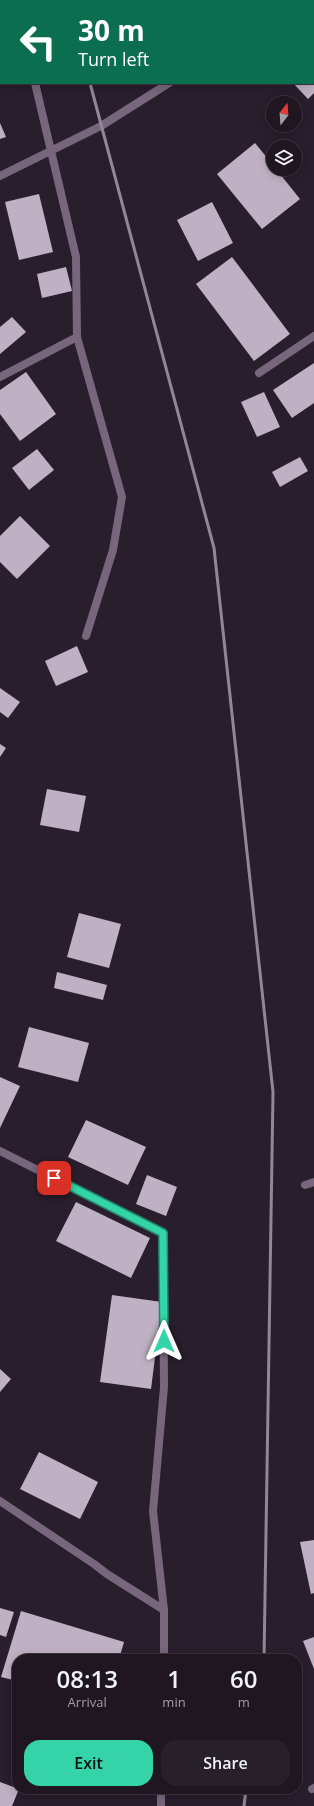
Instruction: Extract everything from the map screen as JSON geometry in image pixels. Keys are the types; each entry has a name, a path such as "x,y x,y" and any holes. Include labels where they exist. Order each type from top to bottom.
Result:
{"street":[{"path":"35,84 76,257 77,337 122,497 113,550 86,636"},
{"path":"0,176 101,126 167,84"},
{"path":"259,373 314,336"},
{"path":"0,377 77,337"},
{"path":"0,1151 163,1233 164,1387 153,1510 164,1610 164,1654"},
{"path":"305,1185 314,1182"},
{"path":"0,1501 107,1574 164,1610"},
{"path":"161,1806 162,1794"}],"building":[{"path":"294,84 314,84 314,93 308,99"},
{"path":"0,123 6,137 0,139"},
{"path":"255,143 266,156 266,176 282,176 300,199 262,229 217,174"},
{"path":"39,194 53,252 19,260 5,202"},
{"path":"212,202 233,243 198,261 177,220"},
{"path":"232,257 290,334 254,361 196,284"},
{"path":"66,267 72,291 42,298 37,274"},
{"path":"12,317 26,332 0,354 0,327"},
{"path":"314,363 314,403 292,418 273,390"},
{"path":"26,372 56,414 20,441 0,414 0,390"},
{"path":"264,392 280,427 257,437 241,402"},
{"path":"37,449 54,470 29,490 12,468"},
{"path":"300,457 308,471 280,487 272,472"},
{"path":"20,516 50,546 17,579 0,562 0,536"},
{"path":"77,646 88,672 56,686 45,661"},
{"path":"0,688 20,702 8,718 0,712"},
{"path":"0,744 6,748 0,757"},
{"path":"47,789 86,796 79,832 40,825"},
{"path":"79,913 121,924 109,968 67,957"},
{"path":"57,972 107,985 103,1000 54,988"},
{"path":"29,1027 89,1043 78,1082 18,1067"},
{"path":"0,1077 20,1086 0,1128"},
{"path":"86,1120 146,1147 128,1185 68,1157"},
{"path":"147,1175 177,1187 166,1216 136,1204"},
{"path":"76,1202 150,1238 131,1278 56,1241"},
{"path":"112,1295 162,1302 151,1389 100,1382"},
{"path":"0,1369 11,1379 0,1392"},
{"path":"39,1452 98,1482 80,1519 20,1489"},
{"path":"314,1540 314,1593 311,1594 300,1542"},
{"path":"0,1608 14,1612 6,1637 0,1635"},
{"path":"21,1611 124,1642 120,1654 12,1654 12,1680 1,1677"},
{"path":"314,1637 314,1669 303,1641"},
{"path":"0,1782 12,1786 12,1794 17,1794 12,1806 0,1806"}],"railway":[{"path":"90,84 214,548 273,1092 264,1654"},
{"path":"244,1806 245,1794"}],"route":[{"path":"54,1178 163,1233 164,1341"}]}
